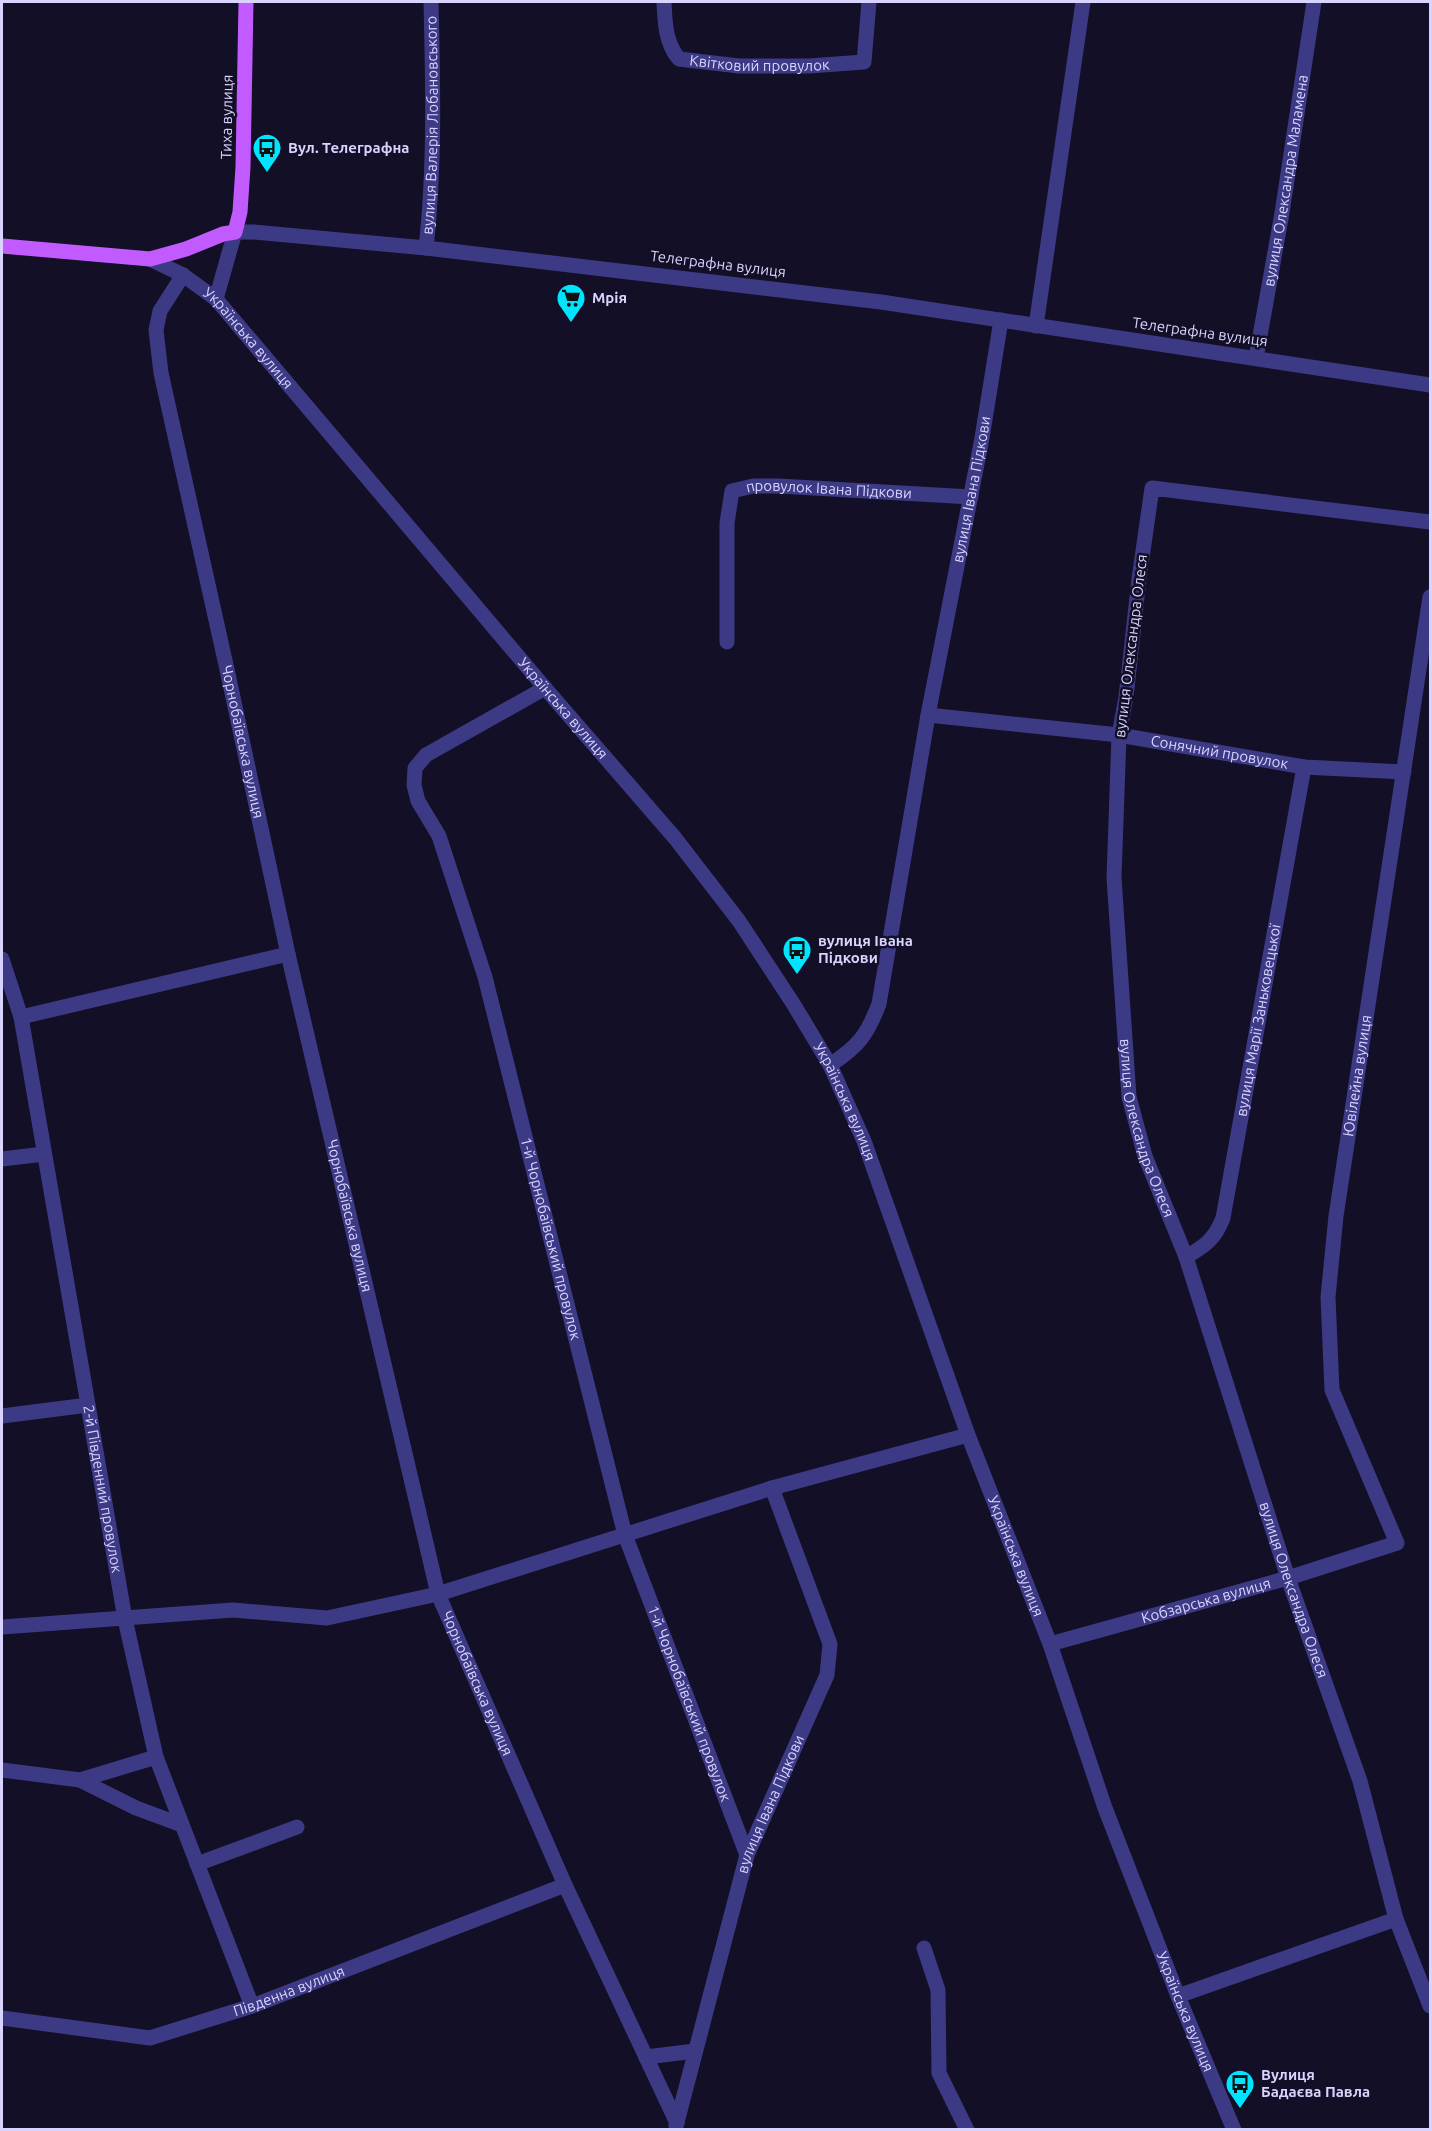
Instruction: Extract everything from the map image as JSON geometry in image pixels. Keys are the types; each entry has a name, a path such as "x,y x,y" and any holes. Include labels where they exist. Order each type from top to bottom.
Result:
{"main road":[{"name":"Тиха вулиця","path":"235,232 240,212 243,167 246,2"},
{"name":"Телеграфна вулиця","path":"2,246 150,259 235,232"}],"street":[{"name":"вулиця Валерія Лобановського","path":"426,248 432,141 431,2"},
{"name":"Квітковий провулок","path":"664,2 668,39 671,50 679,58 739,66 809,66 864,62 869,2"},
{"path":"1036,326 1083,2"},
{"name":"вулиця Олександра Маламена","path":"1256,358 1282,213 1314,2"},
{"name":"Телеграфна вулиця","path":"235,232 285,234 426,248 787,290 1431,385"},
{"path":"216,299 235,232"},
{"name":"Українська вулиця","path":"150,259 183,275 216,299 675,838 739,921 779,980 830,1065 864,1141 968,1435 1050,1644 1105,1808 1178,1996 1234,2130"},
{"name":"Чорнобаївська вулиця","path":"183,275 160,310 156,330 161,373 288,954 438,1594 565,1885 646,2056 676,2126"},
{"name":"вулиця Івана Підкови","path":"830,1065 850,1052 868,1031 879,1004 928,715 982,438 1001,320"},
{"name":"провулок Івана Підкови","path":"727,642 727,523 732,491 753,486 779,486 971,497"},
{"name":"вулиця Олександра Олеся","path":"1431,522 1152,488 1126,697 1119,735 1114,878 1129,1097 1146,1156 1186,1257 1288,1578 1360,1781 1396,1920 1431,2006"},
{"name":"Ювілейна вулиця","path":"1397,1543 1332,1390 1328,1297 1336,1216 1431,597"},
{"name":"1-й Чорнобаївський провулок","path":"545,688 426,755 415,768 414,785 418,801 439,836 485,977 625,1535 747,1855"},
{"name":"Сонячний провулок","path":"928,715 1119,735 1304,767 1404,772"},
{"name":"вулиця Марії Заньковецької","path":"1186,1257 1199,1250 1216,1235 1223,1218 1304,767"},
{"path":"21,1017 288,954"},
{"name":"2-й Південний провулок","path":"2,959 21,1017 125,1619 156,1757 252,2006"},
{"path":"2,1159 44,1154"},
{"path":"2,1416 88,1405"},
{"path":"2,1627 233,1610 327,1618 438,1594 772,1488 968,1435"},
{"name":"вулиця Івана Підкови","path":"676,2126 747,1855 827,1675 830,1644 772,1488"},
{"name":"Кобзарська вулиця","path":"1050,1644 1288,1578 1397,1543"},
{"path":"80,1780 156,1757"},
{"path":"2,1770 80,1780 136,1808 182,1826"},
{"path":"197,1864 297,1827"},
{"name":"Південна вулиця","path":"2,2019 150,2038 252,2006 565,1885"},
{"path":"1178,1996 1396,1920"},
{"path":"924,1948 938,1990 939,2073 967,2130"},
{"path":"646,2056 695,2051"}],"place":[{"name":"Вул. Телеграфна","path":"267,174"},
{"name":"Мрія","path":"571,324"},
{"name":"вулиця Івана Підкови","path":"797,976"},
{"name":"Вулиця Бадаєва Павла","path":"1240,2110"}]}
